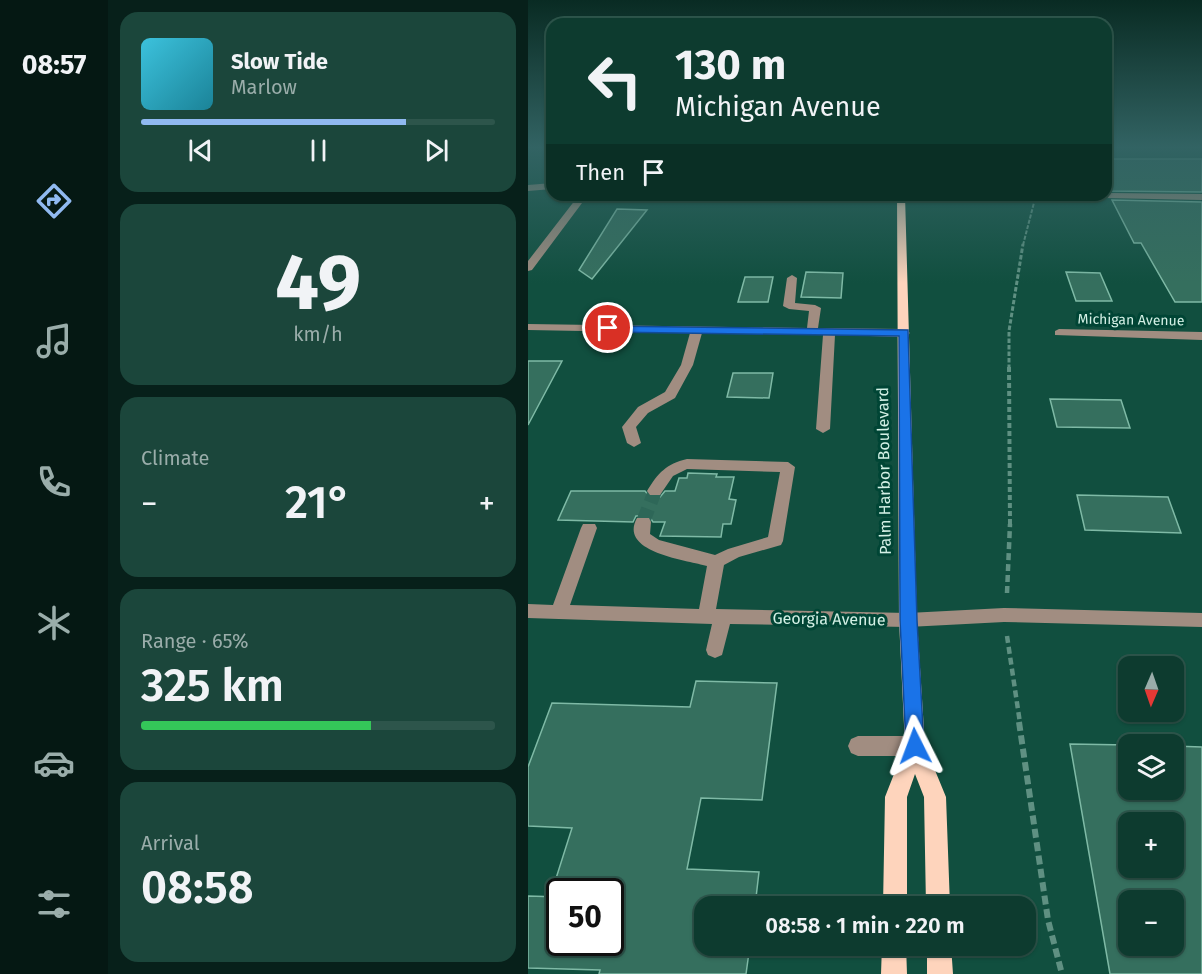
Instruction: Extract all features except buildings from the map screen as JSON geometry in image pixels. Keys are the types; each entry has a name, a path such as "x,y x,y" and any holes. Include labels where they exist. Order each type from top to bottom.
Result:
{"main road":[{"name":"Palm Harbor Boulevard","path":"901,201 908,620 915,746 935,796 938,896"},
{"name":"Palm Harbor Boulevard","path":"895,896 896,797 915,746"},
{"path":"894,956 894,974"},
{"path":"939,956 940,974"}],"street":[{"path":"1112,196 1202,197"},
{"path":"528,268 579,201"},
{"path":"792,278 789,306 815,308 812,332"},
{"path":"528,327 904,333"},
{"path":"634,443 628,427 643,410 670,395 687,365 697,330"},
{"path":"823,429 829,332"},
{"name":"Michigan Avenue","path":"1059,333 1202,336"},
{"path":"643,522 642,537 654,545 716,562 775,541 788,467 687,464 673,467 664,474 655,491"},
{"path":"559,612 589,528"},
{"path":"715,650 716,562"},
{"name":"Georgia Avenue","path":"528,611 908,620 1004,615 1202,620"},
{"path":"858,746 915,746"}],"path":[{"path":"1034,201 1019,260 1009,331 1010,553 1004,615 1048,920 1062,974"}],"tunnel":[{"path":"643,522 655,491"}],"route":[{"path":"608,328 904,333 908,620 915,746"}]}
